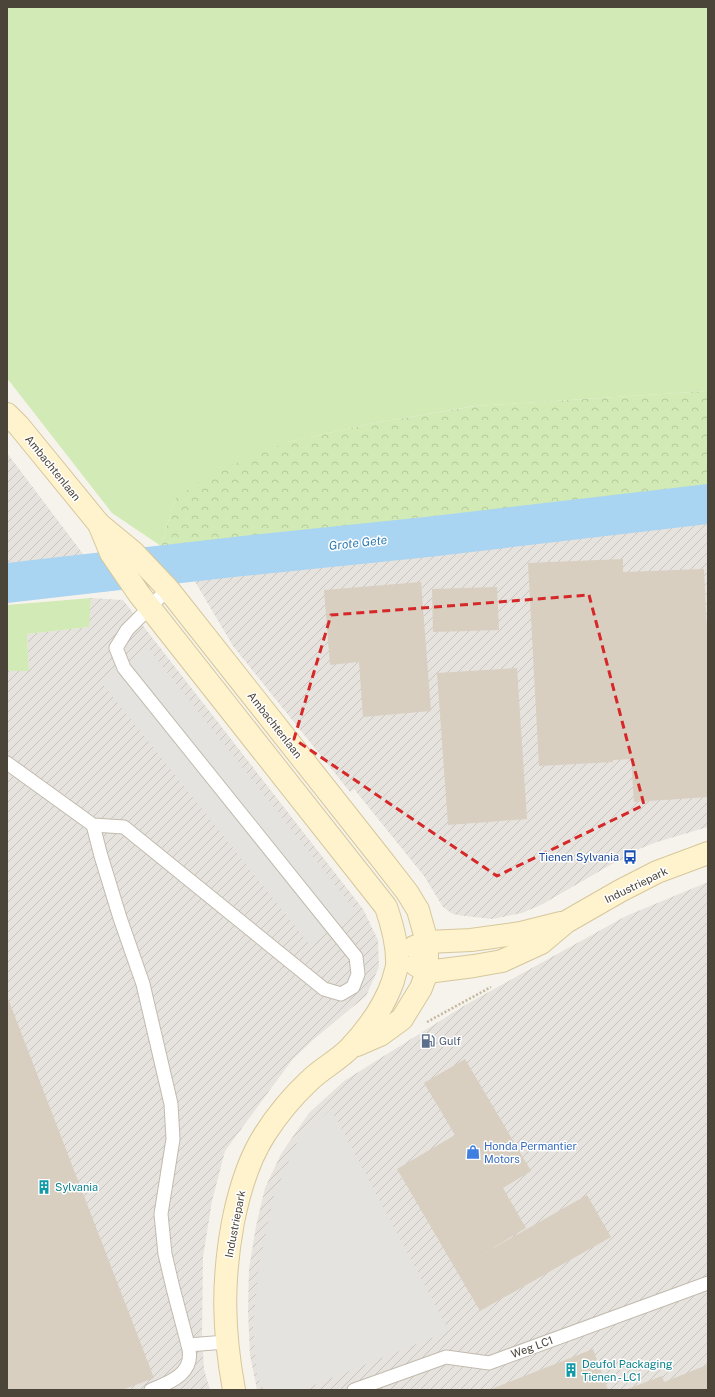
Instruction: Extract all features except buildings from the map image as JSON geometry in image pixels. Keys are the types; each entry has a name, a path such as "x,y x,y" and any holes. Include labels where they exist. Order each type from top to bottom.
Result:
{"street":[{"name":"Ambachtenlaan","path":"7,414 19,426 99,524 133,552 168,589 407,892 418,910 427,942"},
{"name":"Ambachtenlaan","path":"99,524 111,553 144,601 386,908 394,930 397,954"},
{"name":"Industriepark","path":"427,972 502,961 541,943 566,922 620,891 657,872 708,853"},
{"name":"Industriepark","path":"234,1390 226,1342 224,1294 230,1240 243,1183 264,1135 277,1116 310,1080 348,1049 370,1025 386,998 397,968 397,954 427,942 471,940 521,933 566,922"},
{"name":"Industriepark","path":"348,1049 380,1035 402,1019 421,988 427,972 427,942"},
{"path":"397,954 427,972"}],"lane":[{"path":"7,763 94,825 124,827 324,989 341,994 353,987 358,974 356,957 124,668 116,648 144,601 168,589"},
{"path":"94,825 101,856 116,904 144,984 170,1104 173,1139 161,1214 165,1254 191,1353 185,1370 177,1378 151,1390"},
{"name":"Weg LC1","path":"354,1390 446,1357 488,1363 708,1283"},
{"path":"188,1345 226,1342"}],"highlighted area":[{"path":"589,595 644,805 497,876 294,739 331,615"}],"shaded area":[{"path":"7,453 86,558 7,566"},
{"path":"708,504 708,827 657,842 634,851 630,857 612,864 541,905 522,913 492,919 457,915 451,913 443,907 424,876 354,789 350,792 233,646 184,563 427,537"},
{"path":"91,598 123,600 363,909 378,940 379,967 366,996 314,1039 292,1060 225,1151 212,1201 203,1257 202,1337 204,1369 210,1390 7,1390 7,671 29,670 27,634 88,627"},
{"path":"148,648 355,910 310,945 102,683"},
{"path":"708,882 708,1390 257,1390 250,1355 248,1311 249,1269 256,1226 265,1188 281,1154 309,1113 344,1081 467,1004 626,916"},
{"path":"331,1109 449,1331 302,1390 264,1390 257,1376 253,1327 259,1265 274,1195 298,1140"}],"green space":[{"path":"7,7 708,7 708,391 475,406 374,423 288,442 175,499 161,546 112,513 7,379"},
{"path":"708,391 708,504 427,537 184,563 161,546 175,499 211,473 288,442 374,423 476,406"},
{"path":"91,598 89,627 27,634 29,671 7,671 7,605"}],"waterway":[{"name":"Grote Gete","path":"7,583 427,537 708,504"}],"place":[{"name":"Tienen Sylvania","path":"630,857"},
{"name":"Gulf","path":"428,1041"},
{"name":"Honda Permantier Motors","path":"473,1152"},
{"name":"Sylvania","path":"44,1187"},
{"name":"Deufol Packaging Tienen - LC1","path":"571,1370"}]}
